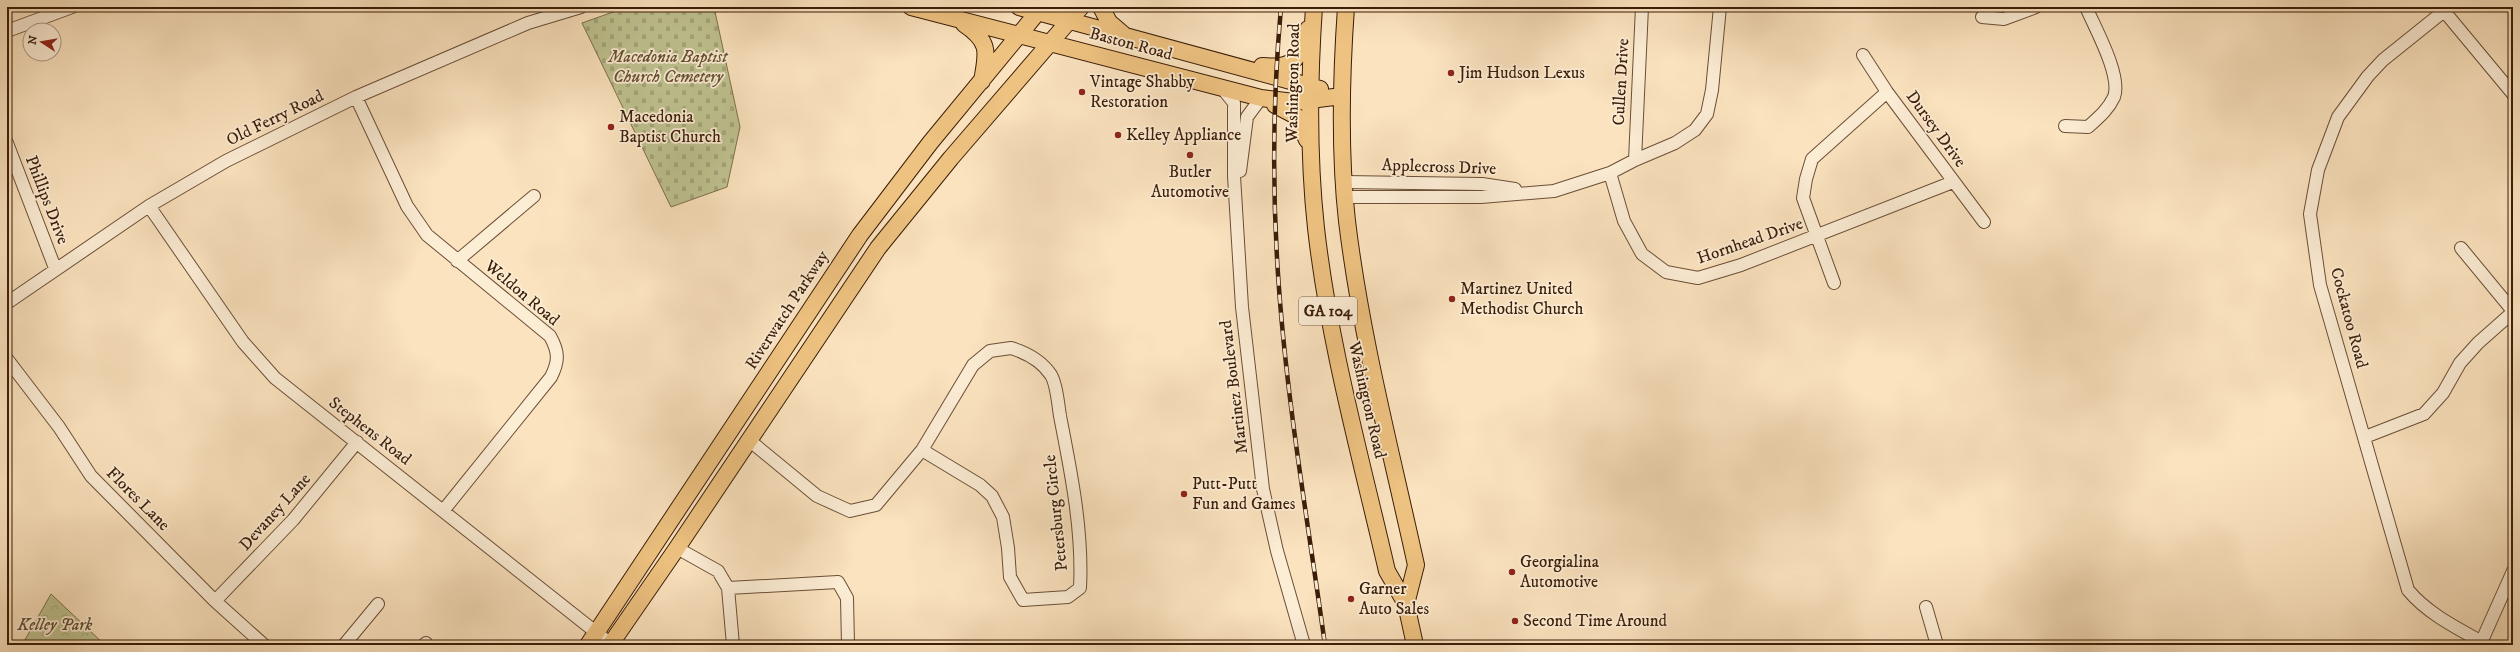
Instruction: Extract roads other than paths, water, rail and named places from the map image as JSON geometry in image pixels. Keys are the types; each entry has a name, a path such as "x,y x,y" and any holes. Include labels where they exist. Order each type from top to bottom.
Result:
{"main road":[{"name":"Baston Road","path":"912,7 1261,98 1294,102 1311,93 1342,96"},
{"path":"1019,7 1040,9 1070,21 1247,68 1311,93"},
{"path":"611,644 678,548 878,248 951,158 1081,7"},
{"path":"1101,7 1108,22 1126,36"},
{"name":"Washington Road","path":"1346,7 1342,96 1345,190 1360,312 1416,565 1406,604"},
{"name":"Riverwatch Parkway","path":"588,645 860,236 930,143 982,83 1040,9"},
{"path":"1247,68 1284,66 1295,60 1301,51 1314,11"},
{"name":"Washington Road","path":"1314,11 1311,93 1312,152 1316,227 1330,320 1388,572 1406,604 1415,645"},
{"path":"958,20 982,38 987,51 982,83"},
{"path":"1261,98 1296,116 1312,152"}],"street":[{"path":"7,31 72,7"},
{"name":"Old Ferry Road","path":"7,302 55,268 149,206 226,161 356,97 528,23 581,7"},
{"name":"Cullen Drive","path":"1635,160 1642,7"},
{"name":"Applecross Drive","path":"1345,190 1481,197 1532,191 1554,191 1610,173 1635,160 1675,144 1695,130 1707,114 1712,90 1720,7"},
{"path":"1982,17 2004,19 2036,7"},
{"path":"2065,126 2088,127 2106,111 2114,96 2114,73 2086,7"},
{"path":"2446,9 2513,94"},
{"name":"Cockatoo Road","path":"2446,9 2383,60 2368,76 2338,117 2318,170 2310,214 2320,285 2408,590 2419,603 2481,643"},
{"name":"Dursey Drive","path":"1863,55 1887,92 1984,222"},
{"name":"Martinez Boulevard","path":"1222,88 1234,103 1236,192 1242,307 1264,488 1277,551 1304,645"},
{"path":"1834,282 1803,198 1812,159 1887,92"},
{"name":"Weldon Road","path":"356,97 415,220 427,235 457,261 550,336 557,349 558,363 551,377 443,512"},
{"name":"Martinez Boulevard","path":"1236,192 1242,162 1247,117 1261,98"},
{"name":"Phillips Drive","path":"7,143 55,268"},
{"name":"Hornhead Drive","path":"1610,173 1624,221 1642,254 1666,272 1698,278 1817,236 1953,182"},
{"path":"457,261 534,196"},
{"name":"Stephens Road","path":"149,206 243,342 275,378 611,644"},
{"path":"2365,437 2424,414 2443,393 2460,363 2478,343 2513,311 2461,248"},
{"name":"Petersburg Circle","path":"749,440 817,496 850,511 876,505 922,450 973,365 990,351 1012,348 1032,355 1051,375 1056,393 1071,470 1081,564 1080,588 1068,597 1023,600 1010,577 1008,548 1003,517 992,496 980,485 922,450"},
{"name":"Flores Lane","path":"7,359 59,427 91,476 215,601 264,645"},
{"name":"Devaney Lane","path":"215,601 293,520 357,442"},
{"path":"678,548 718,571 728,588 733,645"},
{"path":"2481,643 2513,571"},
{"path":"728,588 838,582 847,598 848,645"},
{"path":"344,645 378,604"},
{"path":"1926,607 1937,645"}],"railway":[{"path":"1281,7 1276,74 1274,140 1278,274 1286,367 1325,645"}],"place":[{"name":"Jim Hudson Lexus","path":"1451,73"},
{"name":"Vintage Shabby Restoration","path":"1082,92"},
{"name":"Macedonia Baptist Church","path":"611,127"},
{"name":"Kelley Appliance","path":"1118,135"},
{"name":"Butler Automotive","path":"1190,155"},
{"name":"Martinez United Methodist Church","path":"1452,299"},
{"name":"Putt-Putt Fun and Games","path":"1184,494"},
{"name":"Georgialina Automotive","path":"1512,572"},
{"name":"Garner Auto Sales","path":"1351,599"},
{"name":"Second Time Around","path":"1515,621"}],"park label":[{"name":"Macedonia Baptist Church Cemetery","path":"668,67"},
{"name":"Kelley Park","path":"55,625"}]}
